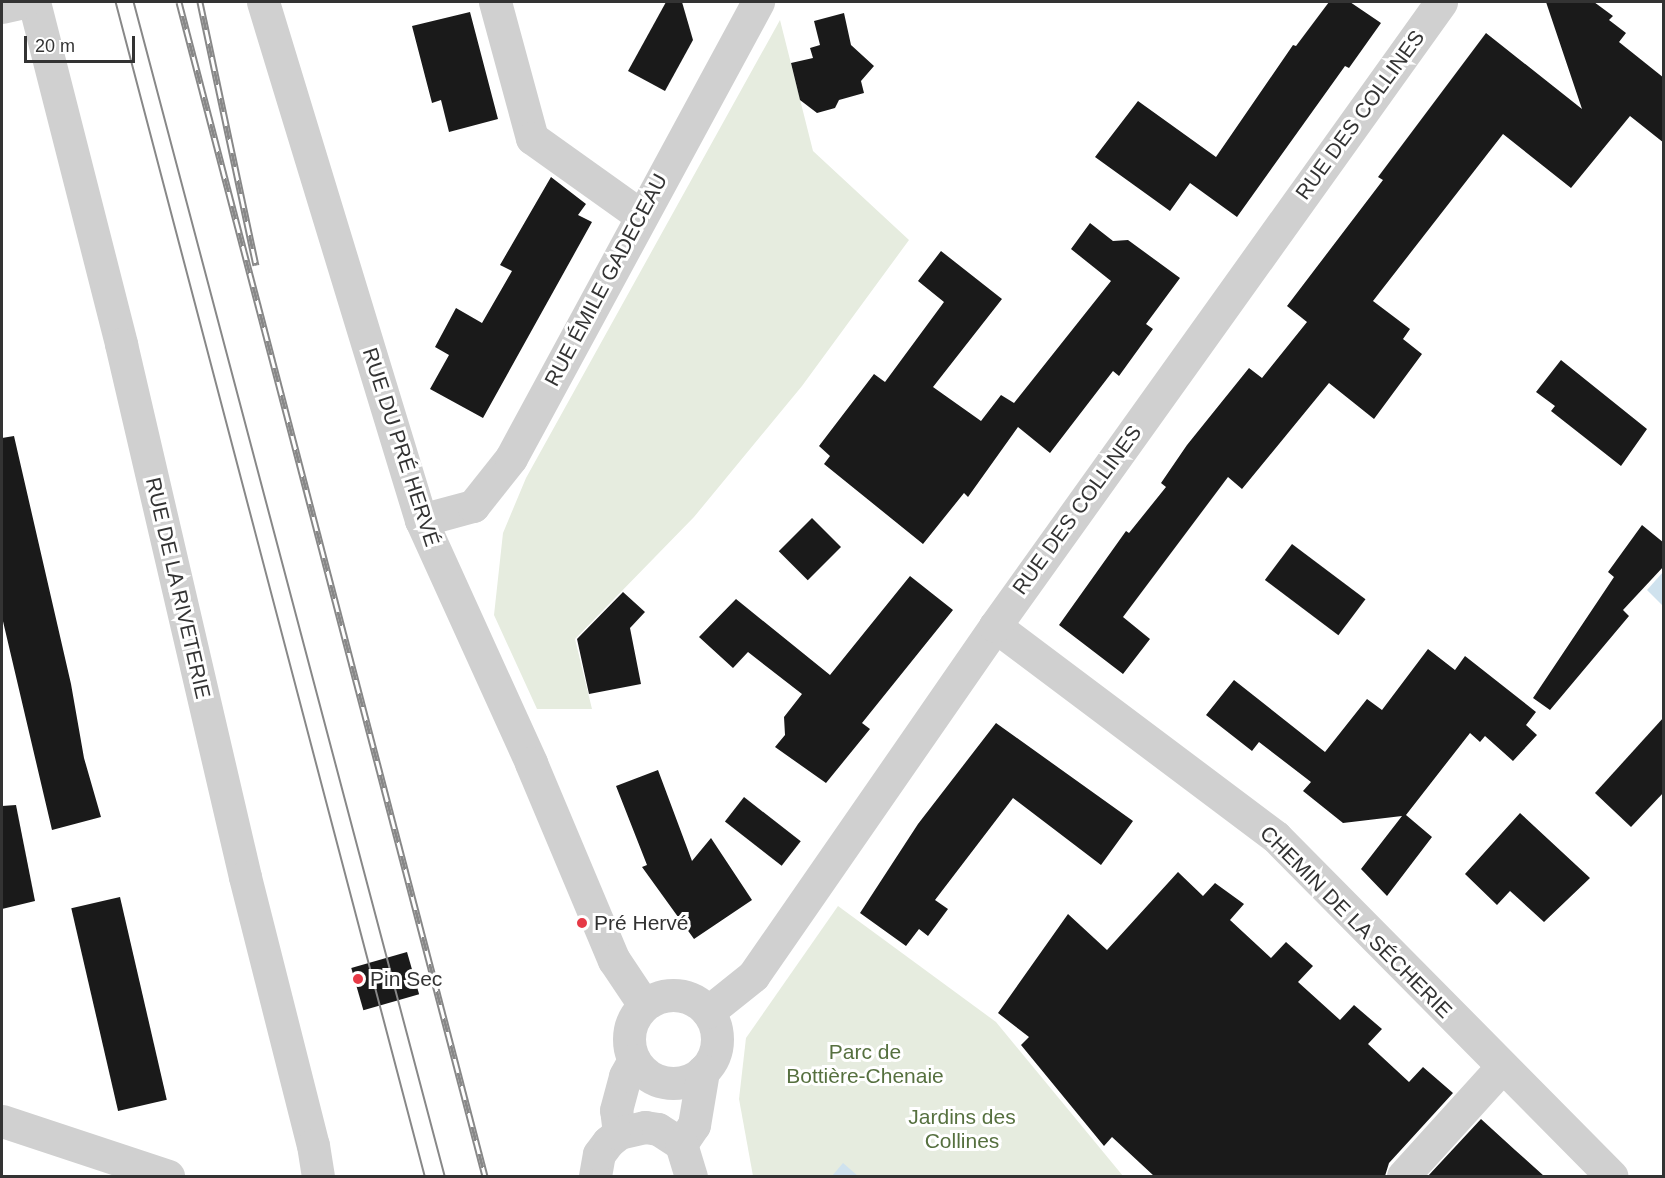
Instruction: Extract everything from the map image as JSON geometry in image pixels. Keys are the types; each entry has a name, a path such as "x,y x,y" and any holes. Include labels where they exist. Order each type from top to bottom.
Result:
{"street":[{"path":"2,7 24,2"},
{"name":"RUE DE LA RIVETERIE","path":"34,2 121,344 246,877 314,1145 318,1176"},
{"name":"RUE DU PRÉ HERVÉ","path":"263,2 421,520 531,763 614,960 644,1005"},
{"path":"495,2 532,138 640,215"},
{"name":"RUE ÉMILE GADECEAU","path":"421,520 473,506 512,458 640,215 758,2"},
{"name":"RUE DES COLLINES","path":"708,1012 753,976 995,626 1441,2"},
{"name":"CHEMIN DE LA SÉCHERIE","path":"995,626 1276,837 1612,1176"},
{"path":"678,995 689,998 708,1012 717,1036 711,1061 692,1079 665,1083 652,1078 634,1060 629,1030 644,1005 655,998 678,995"},
{"path":"619,1133 616,1110 625,1076 634,1060"},
{"path":"1403,1176 1502,1067"},
{"path":"681,1144 694,1125 703,1071"},
{"path":"2,1121 168,1176"},
{"path":"595,1176 599,1154 619,1133 632,1128 658,1129 681,1144 689,1160 691,1176"}],"green space":[{"path":"780,20 813,151 909,240 802,386 694,517 575,639 592,709 537,709 494,615 503,533 526,478"},
{"name":"Parc de Bottière-Chenaie","path":"838,906 996,1022 1123,1176 753,1176 739,1099 746,1038"}],"water":[{"path":"1663,572 1663,606 1647,590"},
{"path":"843,1163 858,1176 832,1176"}],"building":[{"path":"666,2 682,2 693,40 665,91 628,71"},
{"path":"1329,2 1350,2 1381,23 1349,68 1345,66 1237,217 1190,183 1170,211 1095,157 1138,101 1216,157 1293,45 1296,46"},
{"path":"1546,2 1594,2 1613,16 1609,20 1626,33 1619,42 1664,78 1664,143 1630,116 1571,188 1503,134 1373,301 1410,329 1403,339 1422,354 1374,419 1329,383 1242,489 1228,477 1123,617 1150,639 1123,674 1059,625 1126,531 1129,533 1166,487 1161,483 1187,445 1249,368 1262,378 1307,322 1287,306 1383,180 1378,177 1486,33 1582,109"},
{"path":"470,12 498,119 449,132 441,100 432,103 412,26"},
{"path":"844,13 851,45 874,66 861,81 864,93 839,100 835,108 817,113 800,100 791,63 813,58 810,48 820,45 814,21"},
{"path":"551,177 586,204 578,215 592,222 483,418 430,389 449,355 435,347 456,308 482,323 512,271 500,265"},
{"path":"1090,223 1113,241 1128,240 1180,278 1146,324 1153,329 1119,376 1113,371 1050,453 1018,427 968,497 964,493 923,544 824,464 830,456 819,446 874,374 885,382 944,302 918,281 941,251 1002,299 933,387 981,421 1001,395 1014,403 1111,281 1071,249"},
{"path":"1561,360 1647,429 1621,466 1551,411 1555,406 1536,392"},
{"path":"14,436 71,684 84,758 101,817 52,830 2,617 2,438"},
{"path":"812,518 841,547 808,580 779,551"},
{"path":"1642,525 1664,543 1664,566 1623,610 1629,616 1550,710 1533,698 1614,577 1608,572"},
{"path":"1292,544 1365,599 1338,635 1265,580"},
{"path":"910,576 953,610 862,723 870,729 826,783 775,747 785,735 784,717 802,694 748,652 733,668 699,637 736,599 830,675"},
{"path":"623,592 645,612 630,628 641,684 589,694 577,639"},
{"path":"1428,649 1455,670 1465,656 1536,712 1526,725 1537,735 1513,761 1485,736 1480,742 1470,733 1406,815 1432,837 1387,896 1361,869 1402,816 1343,823 1303,791 1311,782 1259,742 1252,751 1206,715 1234,680 1325,752 1367,699 1382,710"},
{"path":"1664,717 1664,792 1631,827 1595,793"},
{"path":"996,723 1133,821 1101,865 1013,798 935,900 948,909 928,936 919,929 906,946 860,913 918,824"},
{"path":"658,770 692,861 711,838 752,900 694,939 642,867 647,865 616,786"},
{"path":"744,797 801,841 782,866 725,821"},
{"path":"16,805 35,901 2,909 2,806"},
{"path":"1520,813 1590,878 1544,922 1510,891 1497,905 1465,874"},
{"path":"1178,872 1203,896 1215,883 1244,904 1230,920 1271,958 1286,942 1313,966 1298,982 1340,1020 1354,1005 1382,1029 1368,1044 1409,1082 1423,1067 1453,1093 1389,1163 1385,1176 1154,1176 1112,1137 1104,1146 1021,1045 1029,1037 998,1013 1068,914 1107,950"},
{"path":"120,897 167,1100 118,1111 71,908"},
{"path":"407,952 419,994 363,1010 351,968"},
{"path":"1481,1119 1515,1150 1544,1176 1428,1176"}],"tram line":[{"path":"116,2 425,1176"},
{"path":"134,2 445,1176"}],"railway":[{"path":"179,2 485,1176"},
{"path":"200,2 256,265"}],"place":[{"name":"Pré Hervé","path":"582,923"},
{"name":"Pin Sec","path":"358,979"}],"park label":[{"name":"Jardins des Collines","path":"962,1129"}]}
